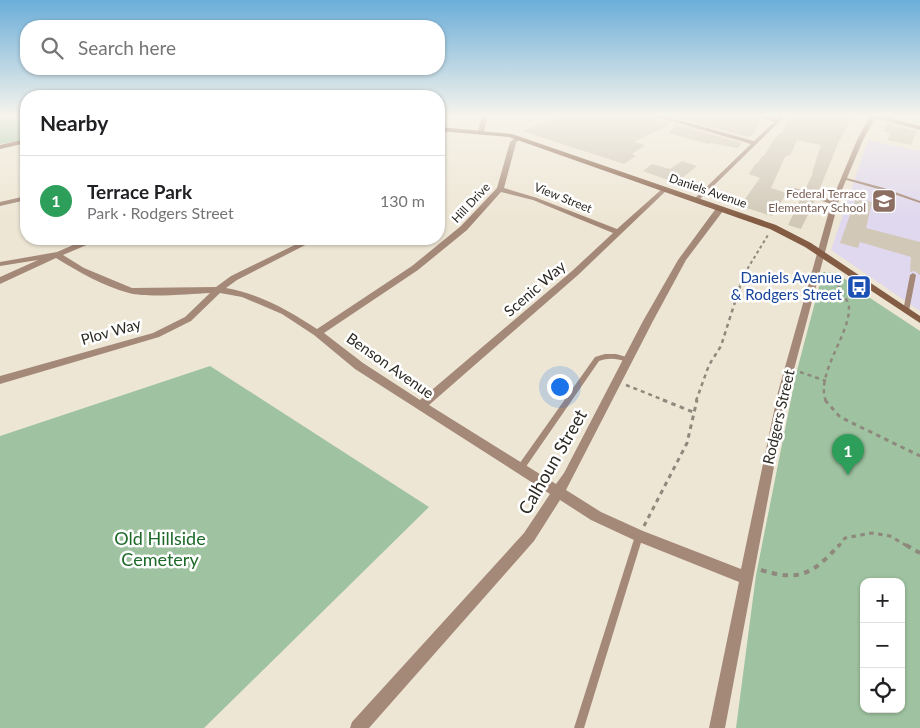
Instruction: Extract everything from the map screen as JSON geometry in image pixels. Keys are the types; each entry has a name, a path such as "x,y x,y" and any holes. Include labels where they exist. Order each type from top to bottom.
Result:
{"street":[{"name":"Hill Drive","path":"445,245 464,228 500,189 511,150"},
{"name":"Daniels Avenue","path":"553,150 773,227 821,253 920,320"},
{"path":"696,200 748,150"},
{"name":"Rodgers Street","path":"717,728 746,571 783,392 834,203 856,150"},
{"path":"789,188 834,203"},
{"name":"View Street","path":"500,189 535,199 617,232"},
{"name":"Scenic Way","path":"421,406 575,273 665,189"},
{"path":"0,204 20,199"},
{"name":"Calhoun Street","path":"358,728 529,537 568,477 682,260 720,209"},
{"path":"0,281 78,245"},
{"name":"Plov Way","path":"0,380 156,335 188,319 218,290 234,278 301,245"},
{"name":"Hill Drive","path":"317,333 445,245"},
{"path":"0,264 56,254"},
{"name":"Benson Avenue","path":"56,254 81,270 131,291 218,290 244,294 260,300 285,312 317,333 359,366 596,516 639,536 746,571"}],"lane":[{"path":"844,178 920,202"},
{"path":"906,311 913,275"},
{"path":"520,469 597,360 606,355 613,355 628,360"},
{"path":"580,728 639,536"}],"path":[{"path":"639,536 688,443 693,412 709,365 721,346 743,276 773,227"},
{"path":"832,272 848,306 845,324 834,352 823,394 832,409 840,417 920,456"},
{"path":"807,374 826,381"},
{"path":"617,382 693,412"},
{"path":"746,571 780,576 806,574 824,562 844,538 872,533 890,536 920,553"}],"shaded area":[{"name":"Federal Terrace Elementary School","path":"865,150 920,150 920,311 831,250"}],"green space":[{"path":"823,272 837,273 870,298 920,331 920,728 736,728 756,575 796,374"},
{"name":"Old Hillside Cemetery","path":"210,366 429,507 204,728 0,728 0,436"}],"building":[{"path":"581,150 638,150 632,154 636,156 624,164"},
{"path":"768,150 793,150 791,154 785,157 771,188 787,193 772,216 740,206 760,178 749,174 756,163"},
{"path":"819,150 835,150 818,193 805,190"},
{"path":"682,161 697,166 676,183 643,171 652,164 670,169"},
{"path":"802,196 815,200 801,229 788,225"},
{"path":"856,198 872,202 866,228 920,242 920,275 914,271 910,272 911,257 860,242 858,248 840,243"}],"place":[{"name":"Federal Terrace Elementary School","path":"884,201"},
{"name":"Daniels Avenue & Rodgers Street","path":"859,287"},
{"name":"Terrace Park","path":"848,475"}]}
